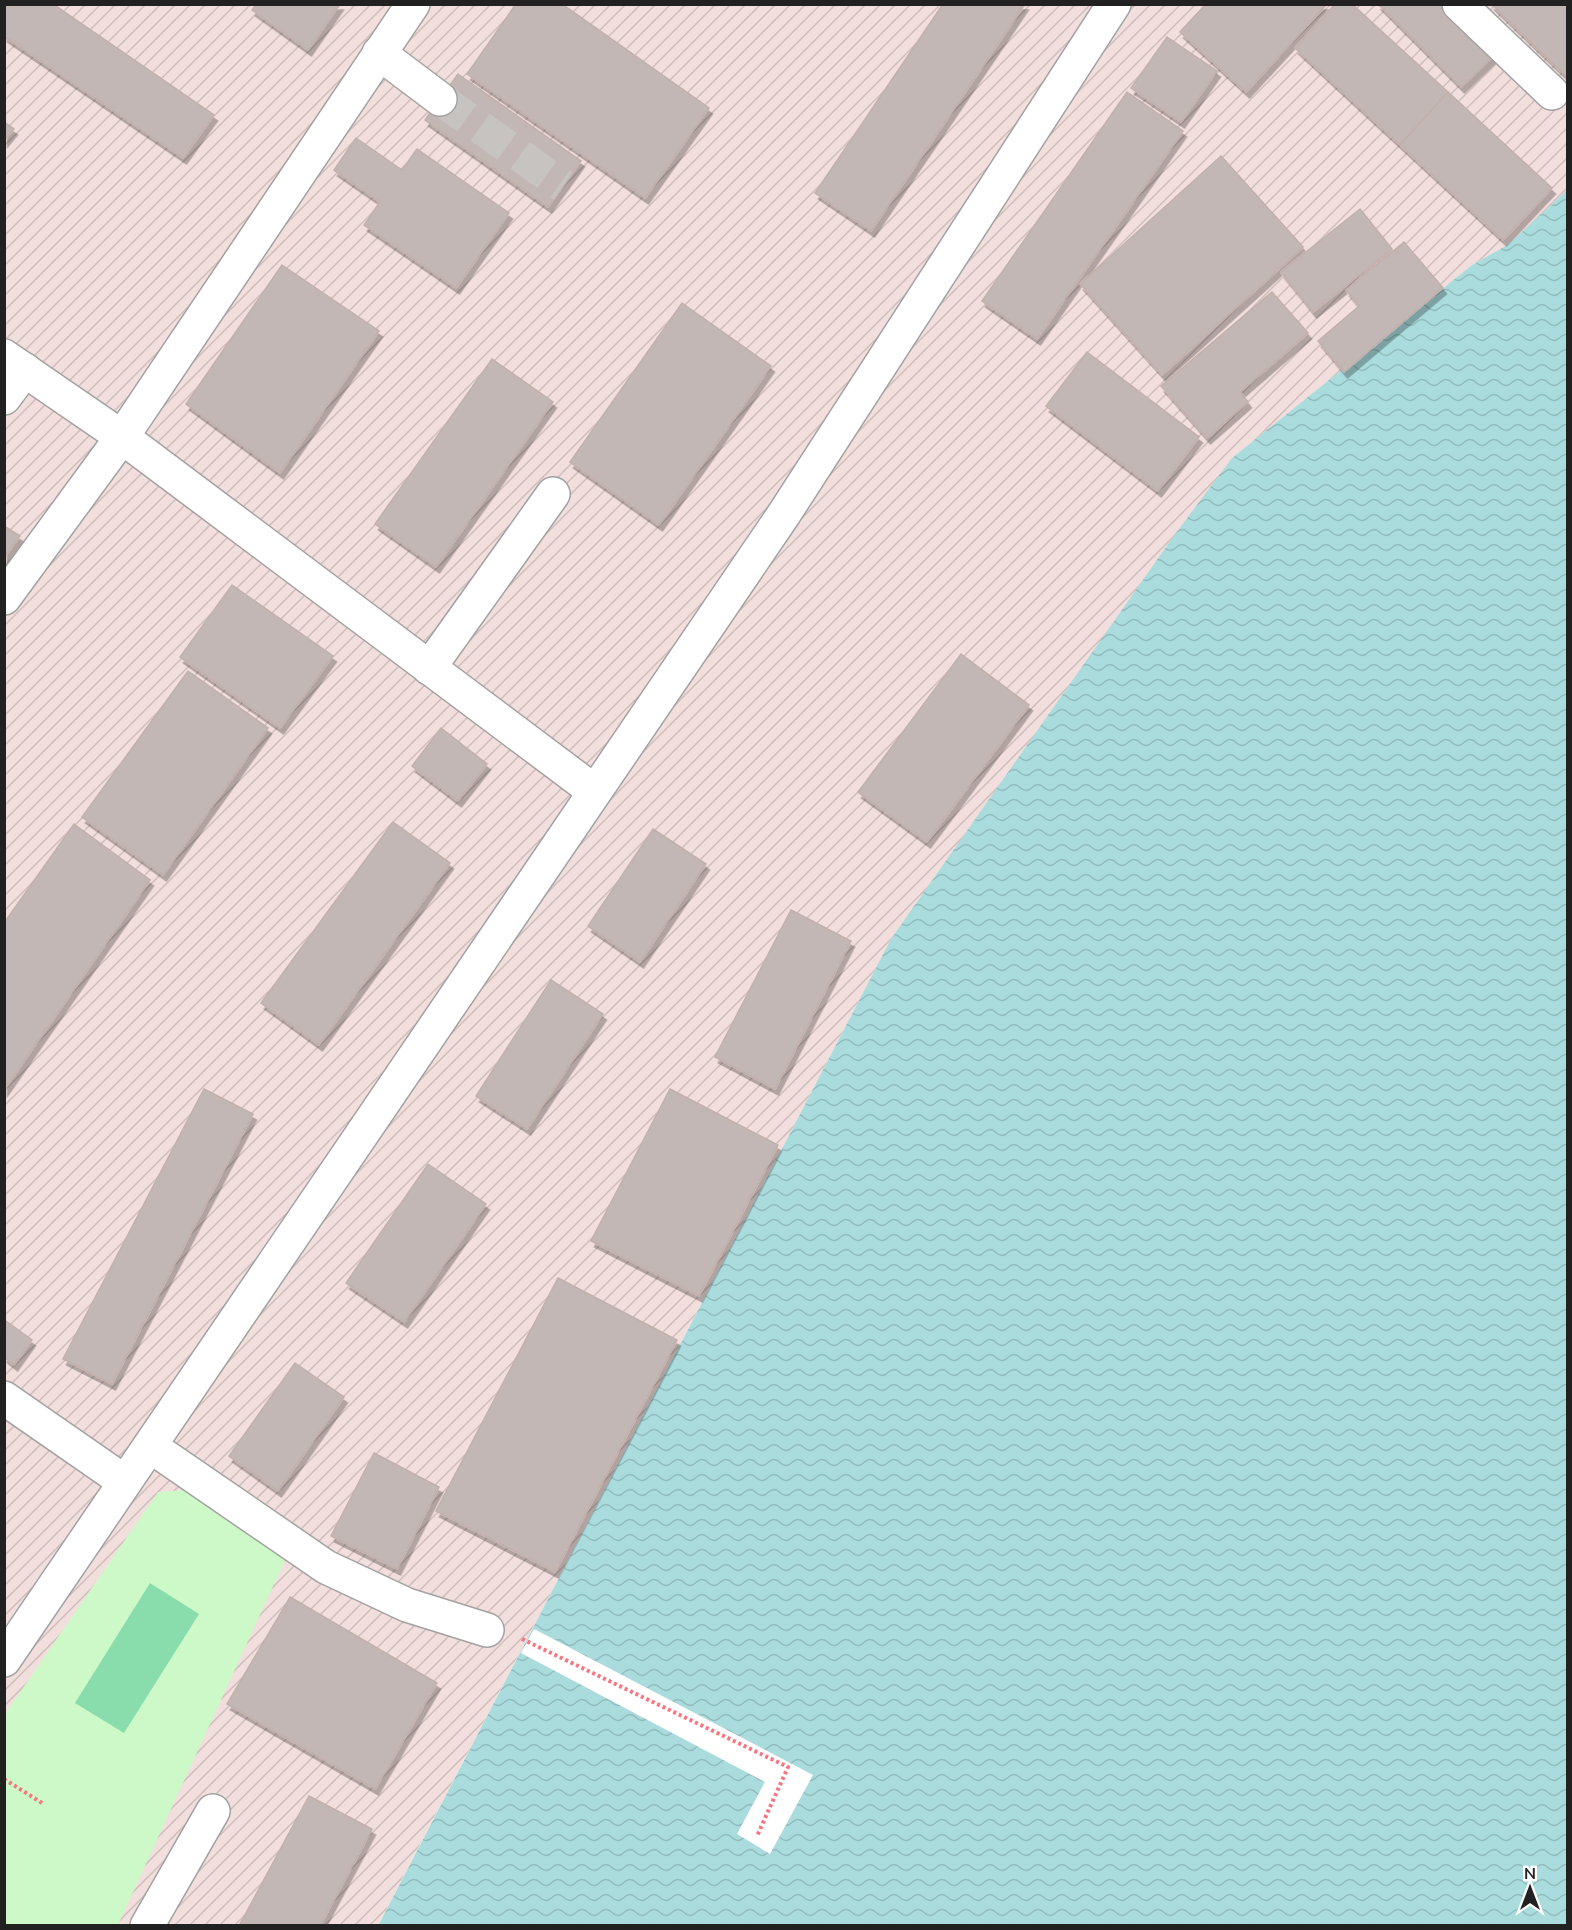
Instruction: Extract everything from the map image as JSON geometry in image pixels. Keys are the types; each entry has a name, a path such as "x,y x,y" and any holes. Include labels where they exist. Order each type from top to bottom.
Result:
{"street":[{"path":"4,598 122,436 412,4"},
{"path":"4,1660 784,514 1113,4"},
{"path":"1459,4 1552,93"},
{"path":"379,53 440,99"},
{"path":"4,398 14,363 122,436 594,791"},
{"path":"429,668 553,494"},
{"path":"4,1398 125,1482"},
{"path":"150,1446 326,1567 407,1605 488,1630"},
{"path":"147,1926 213,1811"}],"path":[{"path":"488,1630 528,1640 788,1767 757,1836"},
{"path":"4,1779 42,1803"}],"shaded area":[{"path":"5,5 1567,5 1567,190 1509,244 1472,265 1232,458 891,939 378,1925 5,1926"}],"green space":[{"path":"188,1490 285,1560 118,1925 5,1926 5,1714 158,1492"},
{"path":"150,1583 199,1614 124,1733 75,1703"}],"water":[{"path":"1567,190 1567,1925 378,1926 891,939 1173,537 1232,458 1472,265 1509,244"}],"pier":[{"path":"534,1629 813,1775 770,1854 737,1834 765,1782 521,1653"}],"building":[{"path":"4,4 53,4 214,115 183,158 4,36"},
{"path":"256,4 340,4 308,50 252,10"},
{"path":"516,4 562,4 709,108 645,198 467,74"},
{"path":"943,4 1025,4 871,231 815,193"},
{"path":"1206,4 1327,4 1246,92 1180,32"},
{"path":"1335,4 1352,4 1448,92 1400,145 1295,48"},
{"path":"1378,4 1446,4 1495,54 1461,87"},
{"path":"1491,4 1568,4 1568,78"},
{"path":"1167,37 1217,71 1181,122 1131,88"},
{"path":"458,74 581,161 548,207 425,120"},
{"path":"1127,92 1183,131 1037,339 982,301"},
{"path":"1448,92 1552,188 1503,240 1400,145"},
{"path":"4,122 14,129 4,141"},
{"path":"356,138 402,170 417,149 509,213 456,288 364,225 380,202 334,170"},
{"path":"1221,156 1303,247 1162,375 1080,284"},
{"path":"1360,209 1392,249 1313,312 1281,272"},
{"path":"1404,242 1443,288 1344,372 1318,341 1359,306 1346,290"},
{"path":"282,265 379,331 280,473 186,404"},
{"path":"1272,292 1308,333 1240,392 1248,402 1207,438 1161,386"},
{"path":"682,303 771,366 659,525 570,462"},
{"path":"1087,352 1199,437 1158,491 1046,406"},
{"path":"492,359 553,402 436,567 375,524"},
{"path":"4,526 20,536 4,558"},
{"path":"232,585 333,656 280,728 180,657"},
{"path":"961,654 1029,705 927,842 858,792"},
{"path":"188,671 268,728 163,875 82,817"},
{"path":"441,728 487,764 458,801 412,766"},
{"path":"393,822 450,863 319,1045 261,1003"},
{"path":"74,824 150,880 4,1090 4,923"},
{"path":"653,829 706,864 640,962 588,926"},
{"path":"791,910 851,941 775,1089 715,1057"},
{"path":"551,980 603,1014 527,1129 476,1096"},
{"path":"204,1089 253,1114 112,1384 63,1359"},
{"path":"670,1089 778,1145 699,1296 591,1241"},
{"path":"428,1164 486,1204 404,1322 346,1283"},
{"path":"558,1278 677,1340 555,1572 436,1511"},
{"path":"6,1321 32,1340 14,1365 4,1357"},
{"path":"295,1363 344,1397 278,1491 229,1456"},
{"path":"374,1453 439,1487 397,1569 331,1536"},
{"path":"290,1597 437,1683 375,1789 227,1704"},
{"path":"309,1796 372,1829 320,1926 239,1926"}],"tunnel":[{"path":"440,99 563,186"}]}
